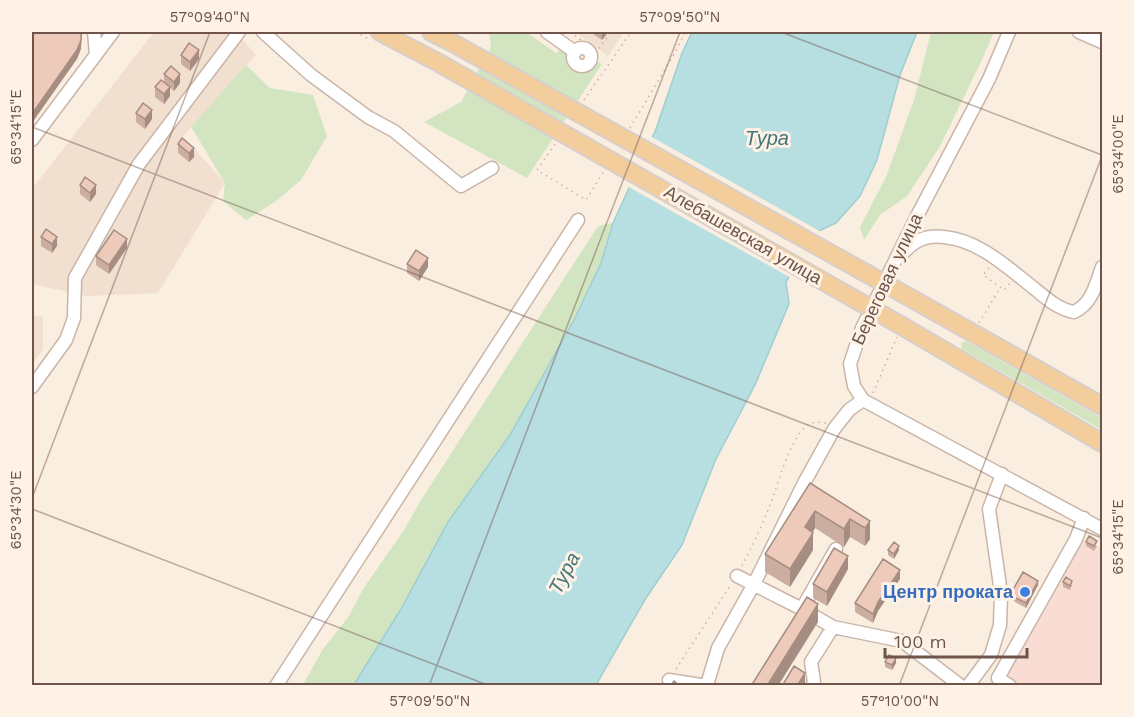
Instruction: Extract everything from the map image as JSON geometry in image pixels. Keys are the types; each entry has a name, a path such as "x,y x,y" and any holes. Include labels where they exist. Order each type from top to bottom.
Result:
{"main road":[{"name":"Алебашевская улица","path":"381,32 439,63 906,332 958,358 1102,443"},
{"name":"Алебашевская улица","path":"431,32 923,304 977,329 1102,406"},
{"path":"906,332 928,335 937,330 938,318 923,304"},
{"path":"958,358 954,349 959,337 977,329"}],"street":[{"path":"94,32 96,55"},
{"path":"32,140 113,32"},
{"path":"32,387 66,340 74,318 75,278 139,164 239,32"},
{"path":"263,32 311,75 368,117 394,131 461,186 492,168"},
{"path":"547,32 575,52"},
{"name":"Береговая улица","path":"867,398 854,386 850,364 862,328 916,218 989,80 1009,32"},
{"path":"1079,32 1102,42"},
{"path":"276,686 578,220"},
{"path":"895,263 911,245 923,238 954,238 970,242 1056,306 1074,312 1082,309 1087,302 1102,267"},
{"path":"669,680 707,686 718,648 754,584 793,504 834,429 849,410 867,398 1102,529"},
{"path":"968,686 991,655 1000,625 1001,593 989,509 1002,474"},
{"path":"1010,686 996,682 1076,539 1084,518"},
{"path":"799,614 836,549"},
{"path":"737,576 754,584 799,614 833,627 902,641 961,686"},
{"path":"812,686 814,682 811,662 833,627"}],"path":[{"path":"570,32 597,51 610,32"},
{"path":"983,275 1004,290"},
{"path":"977,329 1000,288"},
{"path":"867,398 906,332"},
{"path":"669,680 737,576 769,509 795,442 805,427 813,422 826,423"}],"shaded area":[{"path":"154,32 236,32 256,55 183,136 225,183 158,293 87,296 32,284 32,189"},
{"path":"575,32 624,32 608,56"},
{"path":"32,315 43,317 43,349 32,365"},
{"path":"1074,533 1102,549 1102,685 987,686"}],"green space":[{"path":"489,32 526,32 556,53 561,48 582,71 591,67 596,60 602,64 527,178 424,122 461,102 491,47"},
{"path":"931,32 994,32 939,148 907,196 880,215 864,240 860,227 886,177 914,100"},
{"path":"246,65 270,88 313,95 327,136 301,180 276,201 246,220 223,201 225,183 191,127"},
{"path":"613,223 601,263 575,318 510,435 448,522 401,609 353,685 302,686 323,649 349,616 363,589 404,530 421,500 598,226"},
{"path":"966,341 1102,418 1102,430 962,349 961,343"}],"water":[{"name":"Тура","path":"692,32 917,32 900,75 877,160 860,196 836,223 815,233 786,282 789,304 755,385 716,459 682,545 646,598 596,685 353,686 401,609 448,522 510,435 575,318 601,263 613,223 656,129 682,53"}],"pier":[{"path":"650,136 823,233 817,235 791,278 627,186"}],"building":[{"path":"32,32 81,32 81,40 77,50 32,114"},
{"path":"189,43 199,50 190,62 181,55"},
{"path":"171,66 180,74 174,82 164,74"},
{"path":"161,80 170,87 164,94 155,87"},
{"path":"143,103 152,110 145,119 136,113"},
{"path":"182,138 194,148 189,153 178,144"},
{"path":"85,177 96,185 90,193 80,185"},
{"path":"46,229 57,237 52,244 41,237"},
{"path":"114,230 127,239 109,265 96,256"},
{"path":"416,250 428,258 419,271 407,264"},
{"path":"810,483 870,521 865,528 850,519 844,529 815,511 805,527 813,533 790,569 765,554"},
{"path":"1089,536 1097,541 1094,546 1086,542"},
{"path":"894,542 899,546 894,554 888,550"},
{"path":"834,548 848,556 827,592 813,584"},
{"path":"883,559 900,570 878,602 873,614 855,603"},
{"path":"1023,572 1038,581 1026,603 1010,595"},
{"path":"1066,577 1072,581 1070,586 1063,582"},
{"path":"807,597 818,604 767,686 751,686"},
{"path":"889,655 896,658 892,665 885,662"},
{"path":"794,666 805,673 797,686 782,686"}],"place":[{"name":"Центр проката","path":"1025,592"}]}
